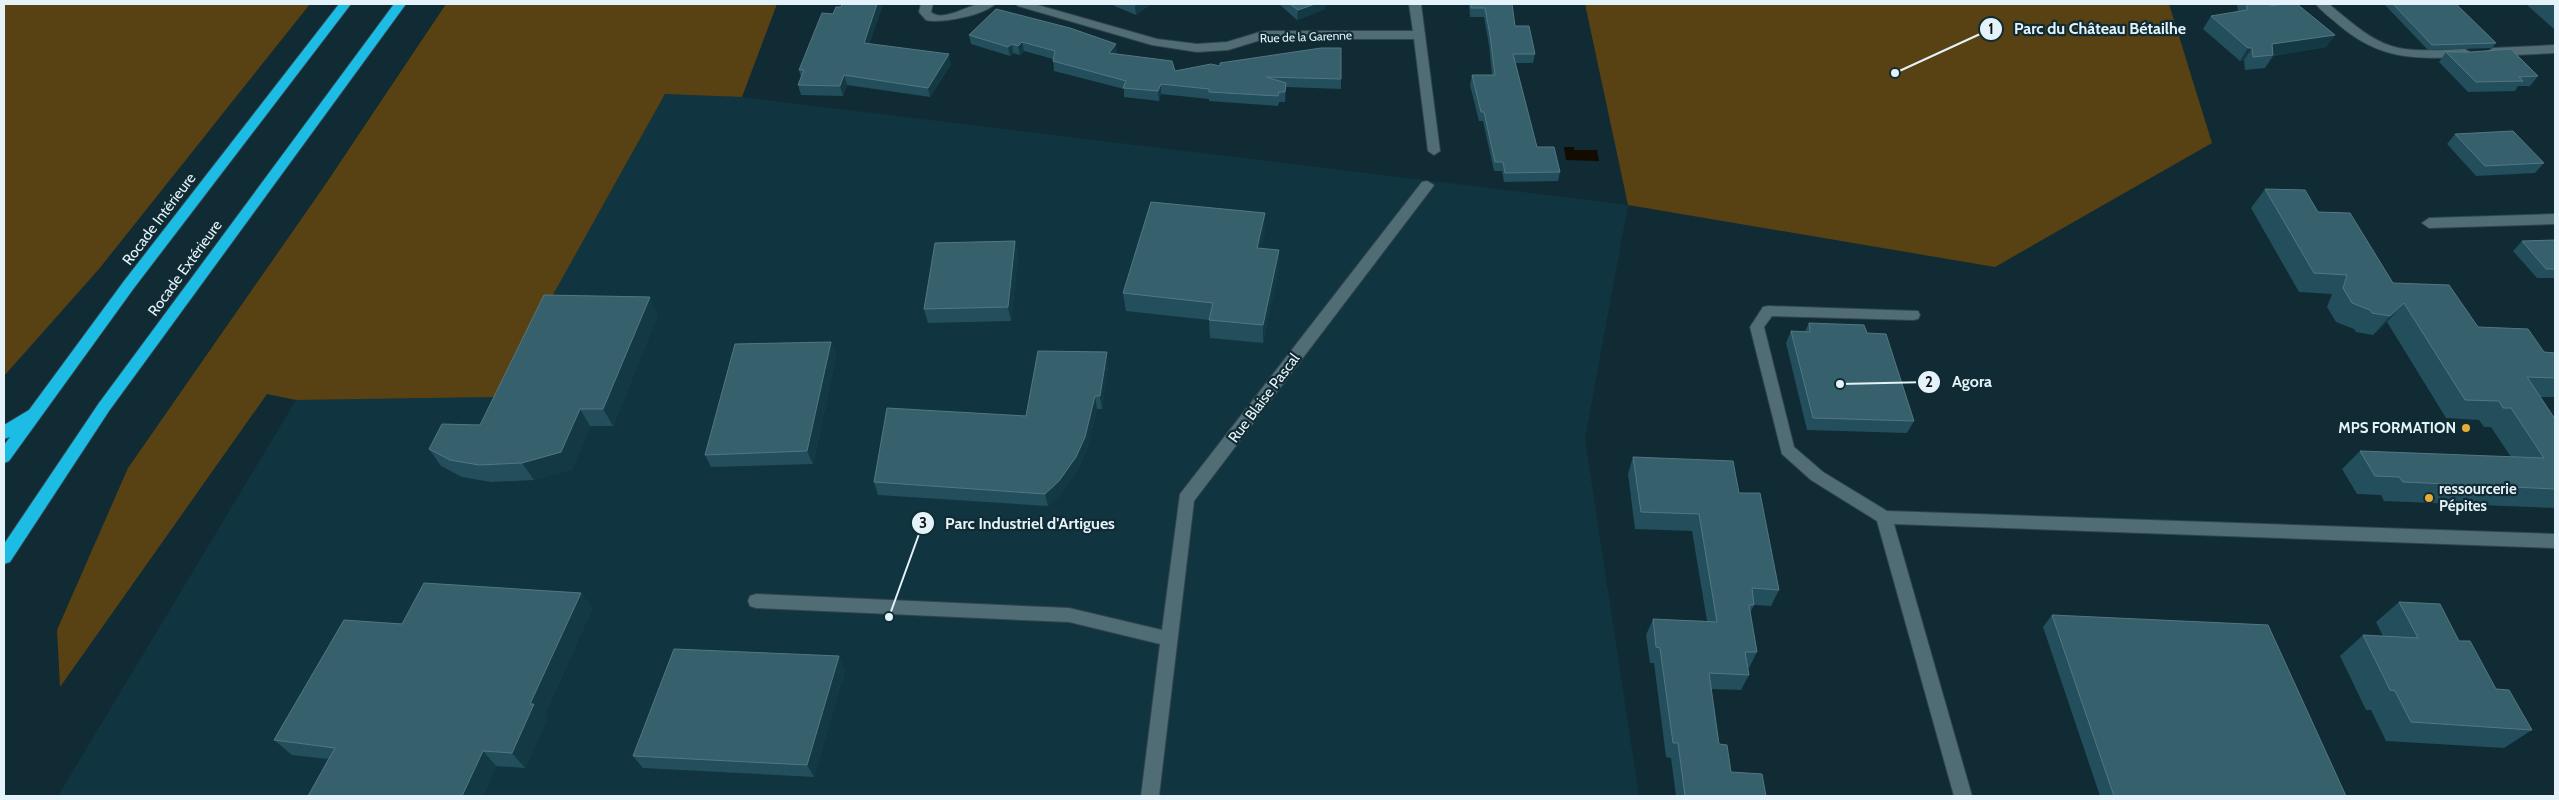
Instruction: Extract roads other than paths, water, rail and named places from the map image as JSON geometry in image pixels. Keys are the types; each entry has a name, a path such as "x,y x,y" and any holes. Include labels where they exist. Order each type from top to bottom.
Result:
{"highway":[{"name":"Rocade Intérieure","path":"4,457 37,409 345,4"},
{"name":"Rocade Extérieure","path":"4,557 104,407 400,4"},
{"path":"4,433 37,409"}],"street":[{"path":"927,4 925,12 930,18 960,15 989,4"},
{"name":"Rue de la Garenne","path":"1022,4 1156,42 1197,48 1228,46 1264,35 1418,35"},
{"path":"1415,4 1434,151"},
{"path":"2322,4 2360,35 2378,46 2415,54 2555,49"},
{"name":"Rue Blaise Pascal","path":"1150,796 1186,499 1427,184"},
{"path":"2428,223 2555,219"},
{"path":"1912,315 1768,311 1758,327 1787,450 1817,476 1884,517 2555,541"},
{"path":"1884,517 1963,796"},
{"path":"756,601 1069,616 1143,635 1170,639"}],"place":[{"name":"Parc du Château Bétailhe","path":"1895,73"},
{"name":"Agora","path":"1840,384"},
{"name":"MPS FORMATION","path":"2466,428"},
{"name":"ressourcerie Pépites","path":"2429,498"},
{"name":"Parc Industriel d'Artigues","path":"889,617"}]}
